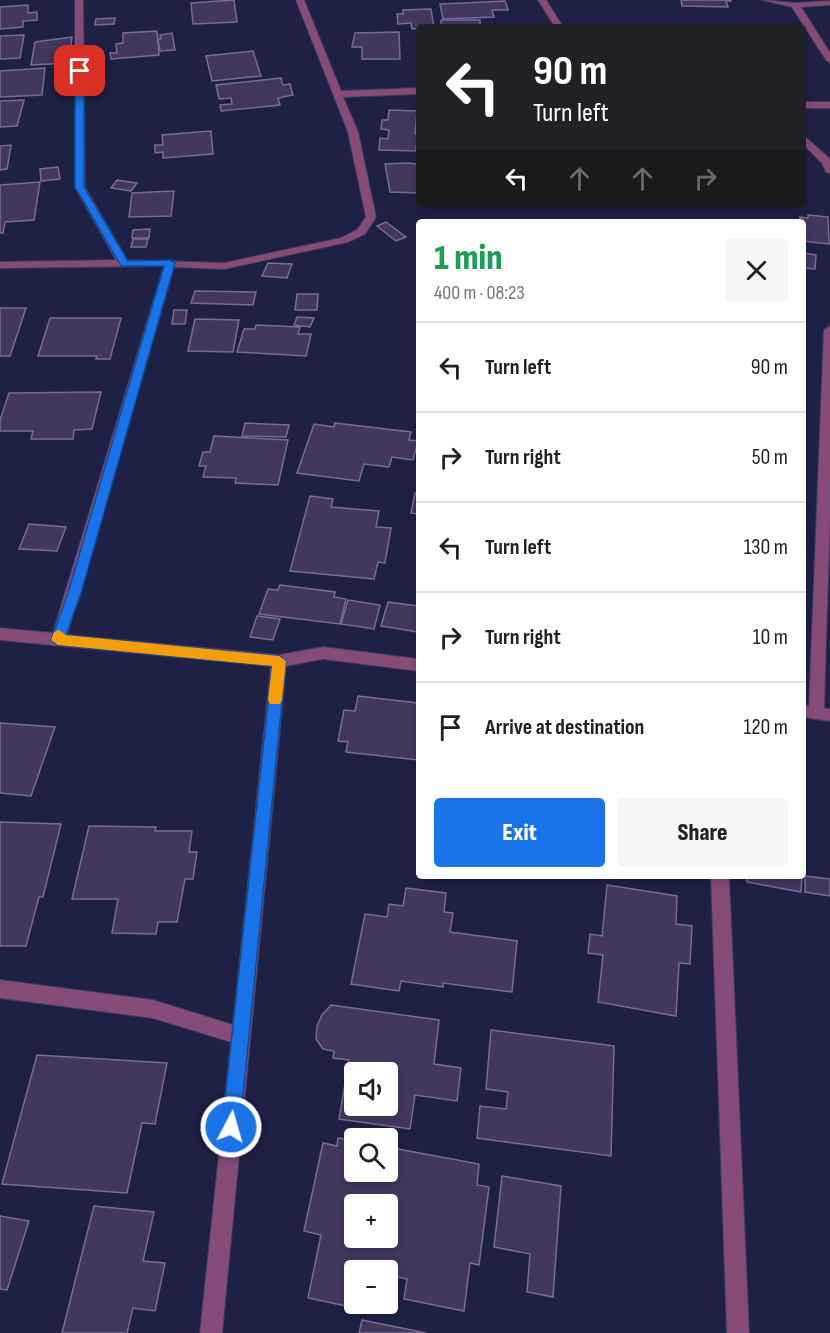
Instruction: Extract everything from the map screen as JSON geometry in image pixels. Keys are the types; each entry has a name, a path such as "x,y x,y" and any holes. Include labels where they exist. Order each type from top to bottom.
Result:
{"street":[{"path":"86,0 79,0 80,187 124,264"},
{"path":"0,265 170,263 224,266 344,240 361,232 371,217 353,132 300,0"},
{"path":"542,0 557,24"},
{"path":"766,0 795,4 830,3"},
{"path":"795,4 830,60"},
{"path":"338,94 416,91"},
{"path":"806,105 830,105"},
{"path":"806,141 827,162 830,170"},
{"path":"58,640 74,593 170,263"},
{"path":"816,713 830,330"},
{"path":"0,634 279,661 323,654 416,665"},
{"path":"211,1333 279,661"},
{"path":"720,879 738,1333"},
{"path":"0,989 153,1009 240,1036"}],"building":[{"path":"234,0 237,22 193,24 191,3"},
{"path":"681,0 731,1 726,1 728,7 682,6"},
{"path":"505,1 508,10 492,10 494,17 443,19 440,4"},
{"path":"28,5 28,13 37,12 37,20 23,21 23,27 0,29 0,7"},
{"path":"431,9 434,24 416,24 416,29 412,29 411,23 398,24 397,14 403,14 403,10"},
{"path":"115,18 114,24 95,25 96,19"},
{"path":"441,20 480,20 480,24 441,24"},
{"path":"157,31 159,55 111,59 110,53 117,53 116,44 123,43 123,33"},
{"path":"399,32 400,59 362,59 362,47 352,47 355,33"},
{"path":"172,33 175,50 160,51 158,39 161,39 160,35"},
{"path":"24,35 20,58 0,59 0,36"},
{"path":"72,37 69,63 31,65 35,42"},
{"path":"253,51 261,76 212,81 206,56"},
{"path":"45,68 42,95 0,97 0,71"},
{"path":"281,78 283,85 290,84 293,95 278,98 280,105 221,111 220,105 232,104 231,98 219,99 216,85"},
{"path":"24,100 17,126 0,127 0,101"},
{"path":"389,110 416,111 416,151 379,150 380,138 388,139 389,130 381,129 382,120 388,120"},
{"path":"211,131 213,154 163,158 163,152 155,153 155,145 163,145 162,135"},
{"path":"11,145 7,169 0,170 0,146"},
{"path":"385,164 416,164 416,193 390,192"},
{"path":"58,167 60,179 41,181 40,169"},
{"path":"117,180 137,183 131,191 111,188"},
{"path":"40,182 34,220 5,222 3,233 0,233 0,185"},
{"path":"174,191 171,216 129,217 132,193"},
{"path":"808,215 828,217 829,244 806,241 806,219 800,219 800,217 808,218"},
{"path":"386,222 406,237 396,241 377,226"},
{"path":"150,229 149,238 132,238 133,230"},
{"path":"133,239 148,239 146,247 131,247"},
{"path":"806,254 816,255 815,269 806,268"},
{"path":"268,263 292,264 287,278 262,276"},
{"path":"195,291 256,292 253,305 191,303"},
{"path":"297,294 318,294 317,310 295,310"},
{"path":"0,308 26,308 10,356 0,356"},
{"path":"174,310 187,310 185,324 172,324"},
{"path":"297,317 314,318 310,327 294,325"},
{"path":"50,318 121,318 110,359 96,359 97,356 38,356"},
{"path":"195,319 239,320 233,352 188,351"},
{"path":"256,325 300,327 298,334 311,334 306,356 237,352 244,329 255,329"},
{"path":"101,392 92,429 74,430 73,439 31,439 33,431 0,431 0,420 9,393"},
{"path":"245,423 289,425 286,437 242,436"},
{"path":"335,423 411,432 409,440 416,441 413,460 392,457 389,467 364,464 359,481 297,473 314,424 334,427"},
{"path":"214,436 288,440 278,485 235,483 236,478 203,477 206,466 199,466 203,452 210,452"},
{"path":"415,493 416,493 416,514 411,513"},
{"path":"310,496 333,499 331,507 379,511 376,527 391,528 385,563 378,562 374,579 290,571"},
{"path":"29,524 66,527 57,551 19,549"},
{"path":"280,585 335,592 334,597 346,599 340,624 259,614 268,589 278,590"},
{"path":"348,600 380,605 374,629 341,624"},
{"path":"388,602 416,606 416,632 381,626"},
{"path":"257,616 280,619 273,640 250,637"},
{"path":"358,696 416,703 416,760 346,752 348,742 338,741 344,710 355,711"},
{"path":"0,723 55,727 31,796 0,793"},
{"path":"0,822 61,824 43,897 39,897 26,946 0,946"},
{"path":"89,826 156,827 155,831 192,831 189,852 197,852 193,879 185,879 177,922 158,922 156,934 112,933 118,899 72,899"},
{"path":"806,876 830,879 830,896 805,892"},
{"path":"747,879 802,879 801,892 747,882"},
{"path":"607,885 677,896 676,924 692,926 690,964 679,963 676,1016 598,1002 603,955 588,953 590,934 602,936"},
{"path":"406,888 446,893 444,912 453,913 450,932 517,941 512,992 443,983 443,987 401,981 399,991 351,984 365,914 387,917 389,904 403,906"},
{"path":"331,1005 439,1020 434,1064 461,1068 457,1101 415,1095 410,1129 339,1119 344,1090 344,1116 398,1116 398,1062 349,1062 349,1060 333,1058 334,1051 323,1049 316,1039 317,1026 322,1015"},
{"path":"491,1030 614,1046 611,1156 477,1138 480,1106 506,1109 508,1092 486,1089"},
{"path":"37,1055 167,1063 155,1124 142,1123 127,1193 2,1184"},
{"path":"338,1138 344,1139 344,1182 398,1182 398,1149 479,1164 477,1185 489,1187 479,1265 470,1263 464,1311 404,1299 407,1279 398,1277 398,1260 344,1260 344,1306 308,1298 321,1235 304,1231 323,1143 337,1146"},
{"path":"502,1176 561,1186 553,1297 527,1292 530,1254 494,1247"},
{"path":"94,1206 154,1212 143,1261 165,1263 155,1311 133,1308 127,1333 62,1333"},
{"path":"0,1216 29,1221 7,1290 0,1289"},
{"path":"362,1320 426,1333 359,1333"}],"slow traffic":[{"path":"59,635 58,640 279,661 275,700"}],"route":[{"path":"80,71 80,187 124,264 170,263 74,593 58,640 279,661 231,1127"}]}
